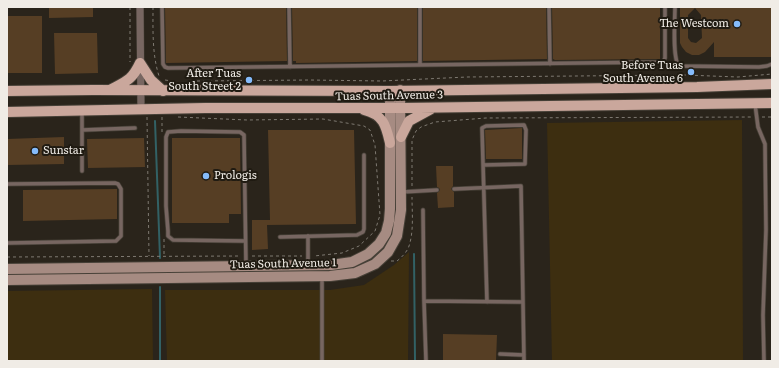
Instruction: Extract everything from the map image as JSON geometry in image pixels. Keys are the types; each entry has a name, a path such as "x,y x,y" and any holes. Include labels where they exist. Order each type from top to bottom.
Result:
{"main road":[{"path":"140,63 150,79 164,86"},
{"path":"110,90 134,76 140,63"},
{"name":"Tuas South Avenue 3","path":"7,91 140,91 164,86 395,91 697,87 772,84"},
{"name":"Tuas South Avenue 1","path":"7,280 322,276 355,273 375,264 388,252 398,236 401,210 401,137 396,108 395,91"},
{"name":"Tuas South Avenue 3","path":"7,112 82,111 141,114 205,108 396,108 772,103"},
{"path":"401,137 409,121 435,107"},
{"path":"356,108 368,111 380,117 386,126 390,143"},
{"name":"Tuas South Avenue 1","path":"7,269 308,266 352,262 368,254 379,244 386,233 389,221 391,185 390,143 396,108"}],"street":[{"path":"140,7 141,114"}],"lane":[{"path":"162,7 163,64 166,68 663,62 665,58 665,7"},
{"path":"289,7 290,67"},
{"path":"420,7 420,65"},
{"path":"549,7 550,64"},
{"path":"675,7 674,29 676,58 679,66 759,67 772,64"},
{"path":"755,103 758,127 765,144 766,230 763,315 764,361"},
{"path":"82,111 82,171"},
{"path":"483,165 525,164 526,130 524,125 483,127 483,165 487,302"},
{"path":"82,130 135,128"},
{"path":"245,241 173,240 168,236 166,206 166,134 170,131 240,132 245,138 246,266"},
{"path":"280,237 357,235 363,232 364,155"},
{"path":"7,184 118,184 121,189 121,236 116,241 7,243"},
{"path":"454,189 521,186 524,361"},
{"path":"401,192 437,190"},
{"path":"423,210 426,361"},
{"path":"308,236 308,266"},
{"path":"322,276 322,361"},
{"path":"424,301 523,302"},
{"path":"500,354 524,355"}],"path":[{"path":"130,7 130,68"},
{"path":"153,7 152,29 155,62 159,76"},
{"path":"196,82 310,80 382,81 467,78 685,75 738,76 772,74"},
{"path":"164,86 173,82"},
{"path":"141,114 147,117 149,257"},
{"path":"176,117 247,120 323,119 364,126 370,130"},
{"path":"416,131 421,127 435,122 486,118 772,117"}],"shaded area":[{"path":"742,120 743,361 552,361 547,123"},
{"path":"409,252 408,361 167,361 165,290 330,290 364,285 394,265"},
{"path":"152,289 153,361 7,361 7,291"}],"building":[{"path":"49,7 93,7 93,17 49,18"},
{"path":"165,7 286,7 287,61 166,63"},
{"path":"292,7 417,7 417,61 296,63 296,61 293,61"},
{"path":"423,7 546,7 547,59 423,61"},
{"path":"552,7 660,7 660,59 555,60 553,59"},
{"name":"The Westcom","path":"680,7 771,7 771,57 714,57 714,42 705,52 699,55 692,55 686,52 680,43","holes":["695,8 701,15 702,38 696,43 691,42 688,38 688,15"]},
{"path":"7,16 42,16 42,73 7,73"},
{"path":"54,33 97,33 98,73 55,74"},
{"path":"522,128 522,159 486,159 485,130"},
{"path":"268,130 354,130 356,224 267,225 268,249 252,250 252,220 270,220"},
{"name":"Sunstar","path":"64,137 64,164 7,165 7,139"},
{"path":"144,138 145,167 88,168 87,139"},
{"name":"Prologis","path":"172,138 240,138 241,214 229,214 229,223 172,223"},
{"path":"436,166 453,166 453,186 451,189 454,192 454,207 438,208 437,193 440,190 437,187"},
{"path":"117,189 117,219 23,221 23,190"},
{"path":"443,334 497,335 496,361 443,361"}],"waterway":[{"path":"155,121 160,258"},
{"path":"414,254 415,361"},
{"path":"160,287 160,361"}],"place":[{"name":"The Westcom","path":"737,24"},
{"name":"Before Tuas South Avenue 6","path":"691,72"},
{"name":"After Tuas South Street 2","path":"249,80"},
{"name":"Sunstar","path":"35,151"},
{"name":"Prologis","path":"206,176"}]}
